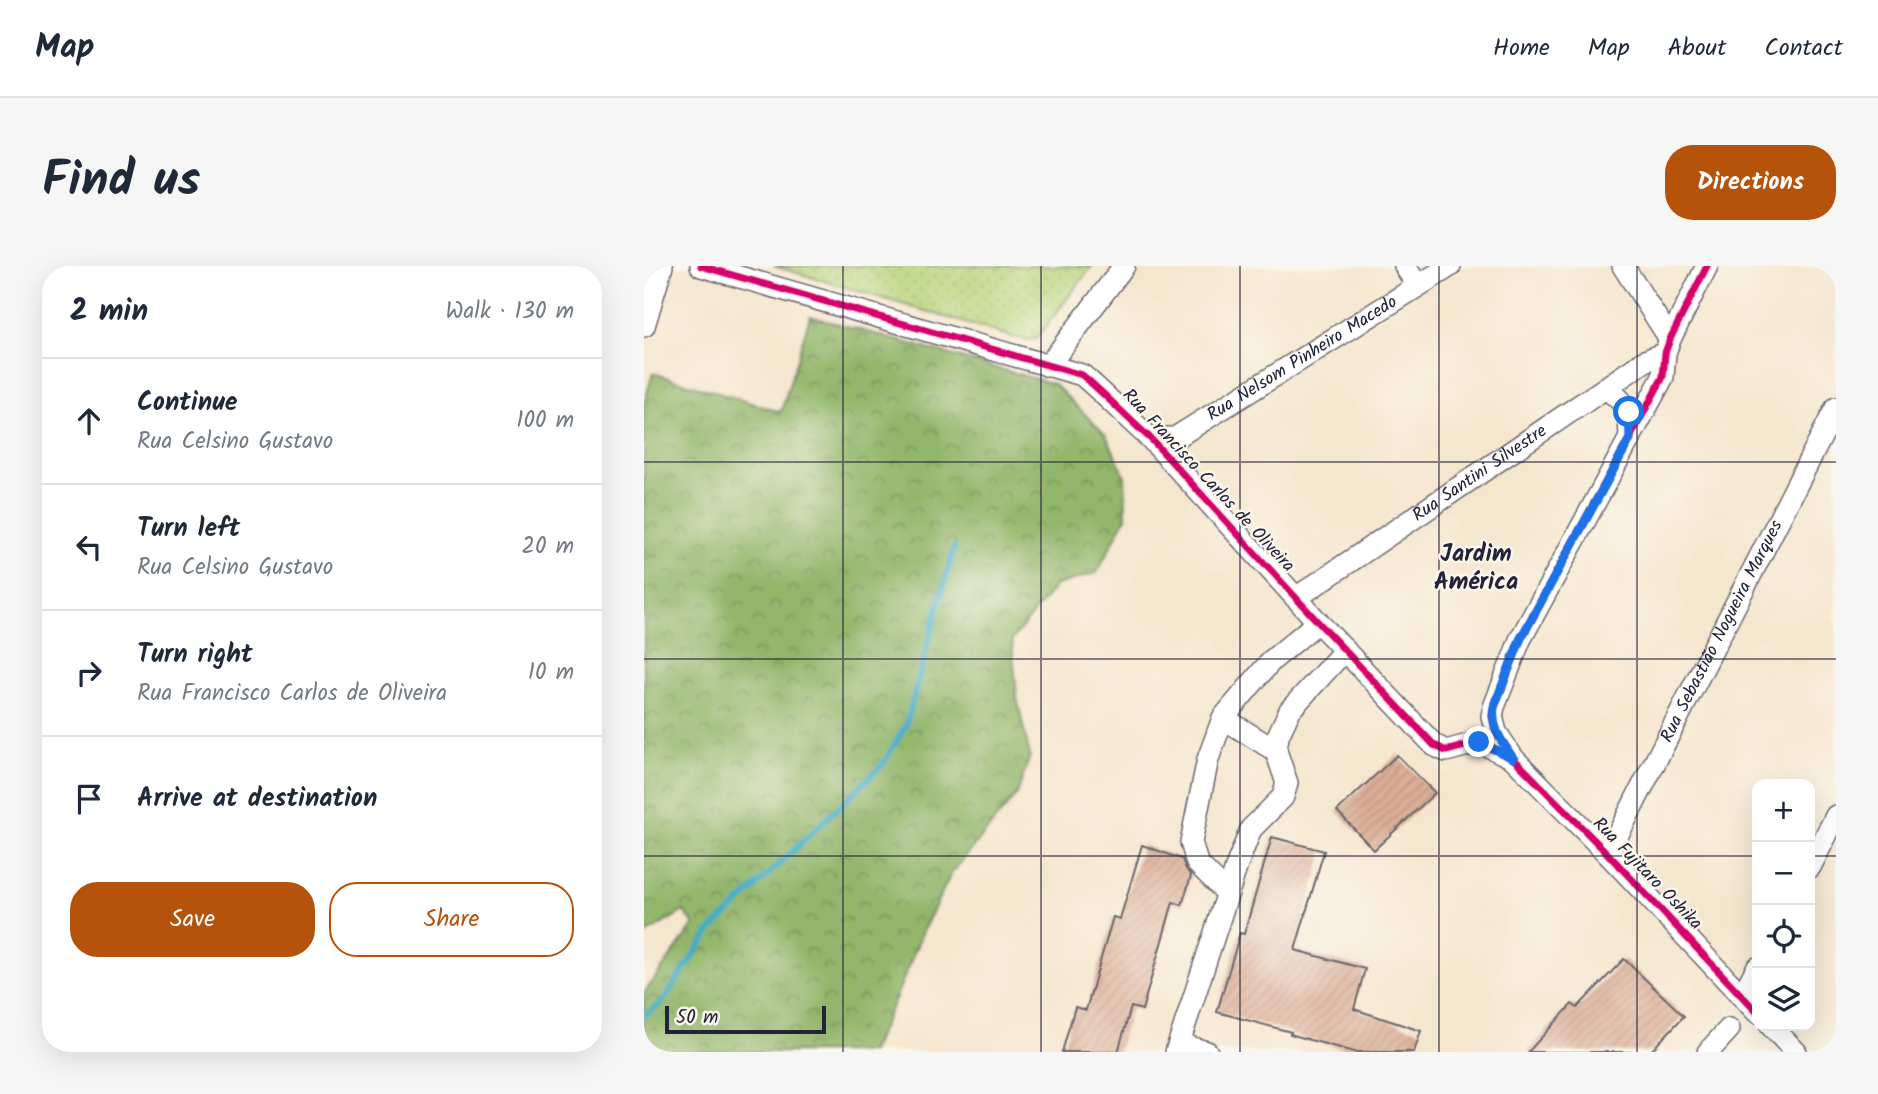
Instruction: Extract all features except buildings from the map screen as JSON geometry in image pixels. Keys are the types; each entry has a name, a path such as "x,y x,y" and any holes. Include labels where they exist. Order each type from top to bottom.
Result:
{"street":[{"path":"644,326 662,266"},
{"name":"Rua Francisco Carlos de Oliveira","path":"701,266 1082,375 1150,438 1434,745 1447,751 1479,742 1513,758"},
{"path":"1048,366 1124,266"},
{"path":"1405,266 1417,285"},
{"name":"Rua Nelsom Pinheiro Macedo","path":"1150,438 1175,438 1450,266"},
{"path":"1623,266 1668,346"},
{"path":"1513,758 1496,733 1492,716 1520,640 1663,377 1668,346 1707,266"},
{"name":"Rua Santini Silvestre","path":"1296,598 1668,346"},
{"path":"1606,388 1626,405 1629,412 1630,439"},
{"name":"Rua Sebastião Nogueira Marques","path":"1608,854 1836,408"},
{"path":"1227,894 1197,863 1191,842 1208,758 1223,718 1271,661 1318,622"},
{"path":"1207,1052 1177,1048 1251,829 1283,797 1287,783 1276,751 1278,736 1290,710 1345,650"},
{"path":"1223,718 1276,751"},
{"name":"Rua Fujitaro Oshika","path":"1513,758 1750,1004"},
{"path":"1815,857 1836,816"},
{"path":"1713,1050 1729,1029"},
{"path":"1776,1031 1796,1052"}],"green space":[{"path":"774,266 1092,266 1037,338 1029,340"},
{"path":"810,316 1054,384 1106,435 1125,476 1126,517 1097,573 1056,585 1012,640 1017,698 1030,756 1017,794 951,874 924,928 871,1052 644,1052 644,993 694,925 684,911 644,935 644,404 653,373 781,412"}],"waterway":[{"path":"644,1015 661,1004 710,931 883,764 906,725 954,547"}],"cycle path":[{"path":"701,266 1082,375 1150,438 1434,745 1446,751 1479,742 1513,758"},
{"path":"1707,266 1670,339 1665,353 1663,377 1520,640 1492,716 1496,732 1513,758 1752,1007"}],"district":[{"name":"Jardim América","path":"1476,568"}],"route":[{"path":"1479,742 1513,758 1496,733 1492,716 1494,707 1520,640 1630,439 1629,412"}]}
